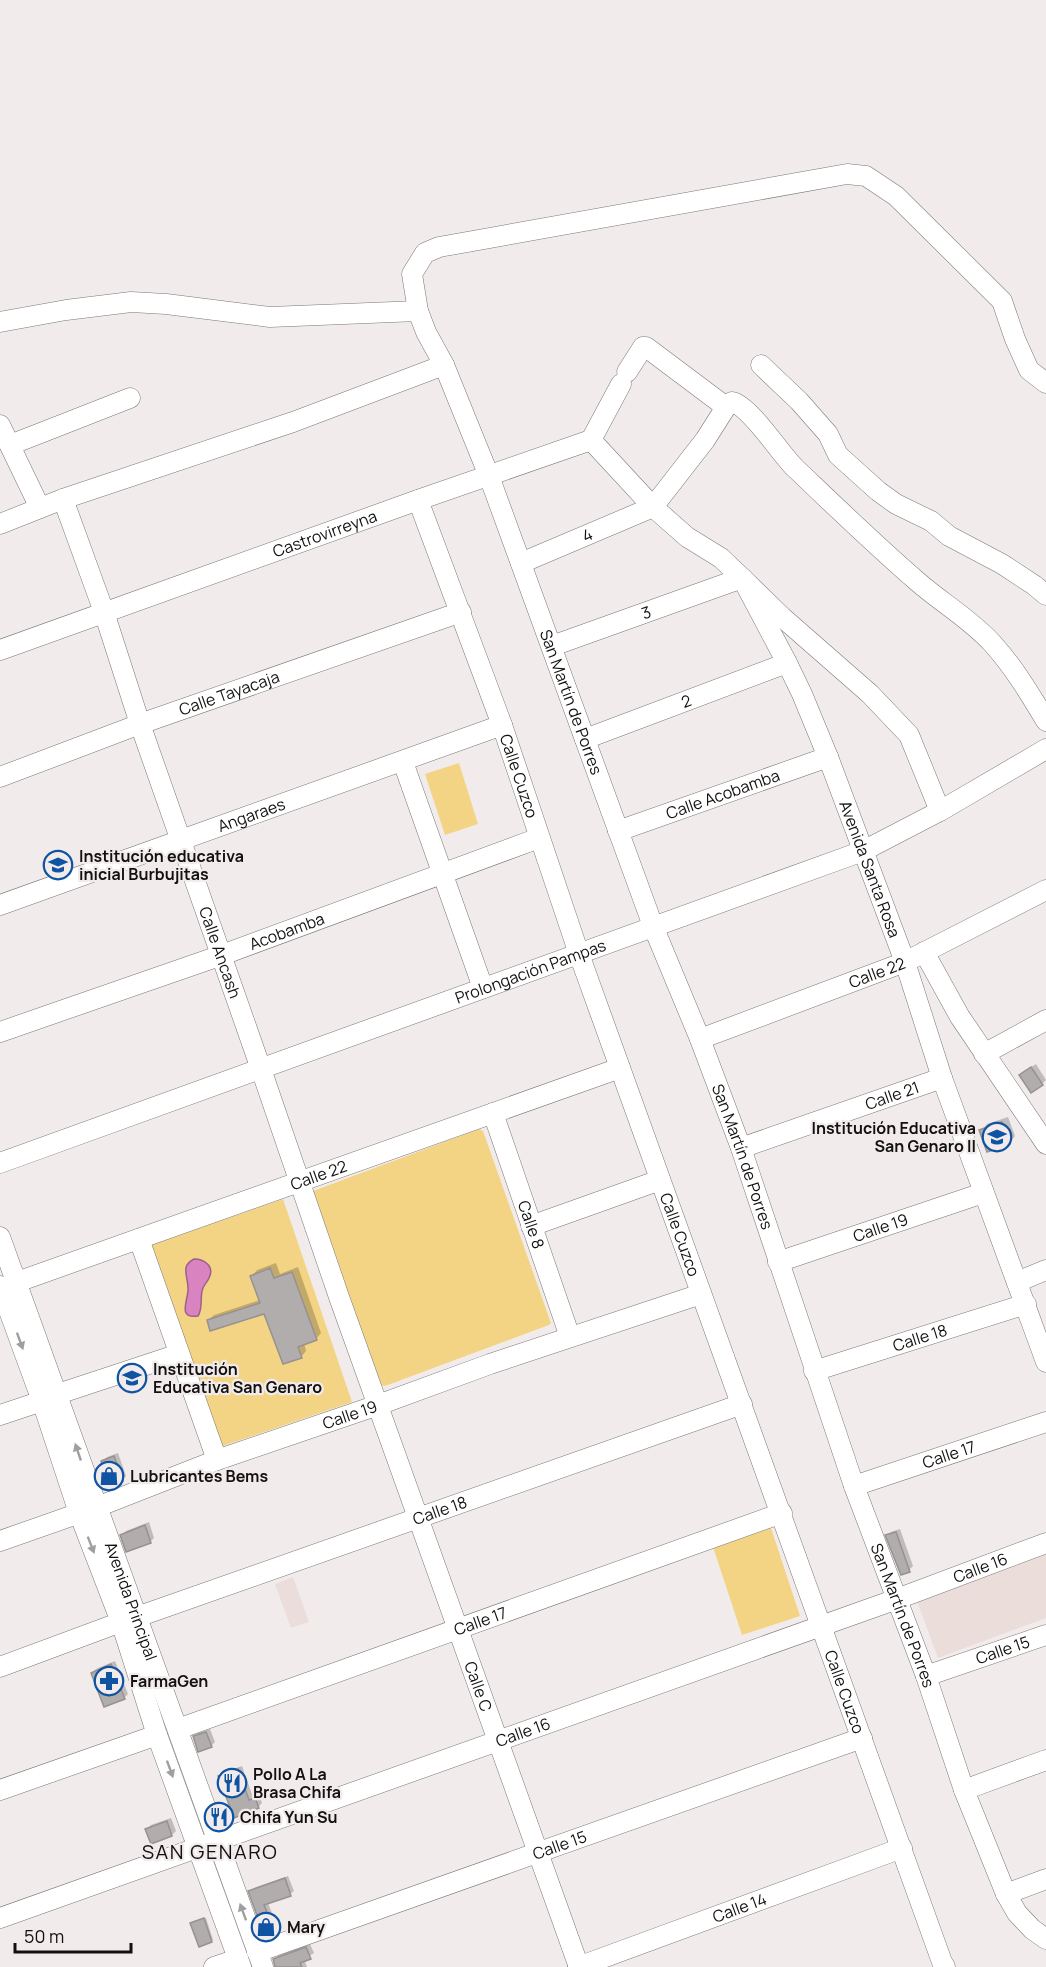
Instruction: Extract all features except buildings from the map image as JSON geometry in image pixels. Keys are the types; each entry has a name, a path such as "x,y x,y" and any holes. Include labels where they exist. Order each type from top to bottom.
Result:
{"street":[{"name":"San Martín de Porres","path":"1046,383 1029,370 1002,301 896,196 866,176 847,174 439,247 425,253 412,274 418,311 426,332 445,367 489,476 653,926 700,1039 741,1148 814,1371 854,1486 927,1676 964,1790 1006,1894 1017,1913 1032,1929 1046,1939"},
{"path":"0,322 66,310 131,302 270,317 418,311"},
{"path":"591,440 643,347 726,407"},
{"path":"761,365 799,401 828,434 838,455 878,491 896,504 931,522 949,536 1002,564 1034,585 1046,596"},
{"path":"0,524 63,499 293,422 445,367"},
{"path":"10,445 130,398"},
{"path":"653,507 705,440 726,407 735,402 746,411 791,464 865,534 992,642 1030,693 1046,721"},
{"path":"0,425 40,508"},
{"name":"Castrovirreyna","path":"0,650 591,440"},
{"name":"Avenida Santa Rosa","path":"591,440 653,507 687,537 722,558 742,578 788,663 828,757 905,962 942,1078 1046,1362"},
{"name":"Calle Ancash","path":"63,499 378,1405"},
{"name":"Calle Cuzco","path":"418,500 502,725 579,954 902,1848 938,1965"},
{"name":"4","path":"521,563 653,507"},
{"path":"742,578 782,617 870,694 909,735 940,811"},
{"name":"3","path":"552,646 742,578"},
{"name":"Calle Tayacaja","path":"0,777 140,724 461,612"},
{"name":"2","path":"585,739 788,663"},
{"name":"Angaraes","path":"0,905 502,725"},
{"name":"Prolongación Pampas","path":"0,1163 863,850 940,811 1046,749"},
{"name":"Calle Acobamba","path":"618,831 828,757"},
{"path":"403,762 483,988"},
{"name":"Acobamba","path":"0,1032 222,955 539,838"},
{"name":"Calle 22","path":"700,1039 905,962 1046,890"},
{"path":"924,952 984,1054 1046,1144"},
{"path":"984,1054 1046,1020"},
{"name":"Calle 22","path":"4,1287 620,1068"},
{"name":"Calle 21","path":"741,1148 942,1078"},
{"name":"Calle 8","path":"493,1113 570,1338"},
{"path":"531,1226 660,1180"},
{"name":"Calle 19","path":"778,1262 983,1193"},
{"name":"Avenida Principal","path":"0,1237 4,1287 50,1398 88,1510 129,1619 178,1730 260,1959"},
{"path":"139,1239 217,1461"},
{"path":"1017,1282 1046,1270"},
{"name":"Calle 19","path":"0,1541 490,1364 701,1294"},
{"name":"Calle 18","path":"814,1371 1026,1304"},
{"path":"0,1415 178,1354"},
{"name":"Calle 18","path":"0,1667 129,1619 742,1404"},
{"name":"Calle C","path":"378,1405 579,1967"},
{"name":"Calle 17","path":"854,1486 1046,1422"},
{"name":"Calle 17","path":"178,1730 782,1513"},
{"name":"Calle 16","path":"0,1918 897,1599 1046,1543"},
{"name":"Avenida Principal","path":"129,1619 157,1735 239,1963"},
{"name":"Calle 15","path":"927,1676 1046,1635"},
{"path":"0,1790 157,1735"},
{"name":"Calle 15","path":"260,1959 538,1854 862,1738"},
{"path":"964,1790 1046,1760"},
{"name":"Calle 14","path":"579,1967 902,1848"},
{"path":"1006,1894 1046,1879"},
{"path":"214,1967 239,1963"}],"shaded area":[{"path":"459,763 478,824 445,835 425,774"},
{"path":"479,1129 483,1131 551,1323 385,1386 381,1385 313,1198 313,1191"},
{"path":"283,1199 352,1402 217,1448 148,1246"},
{"path":"194,1259 208,1264 211,1270 201,1294 198,1316 191,1316 185,1311 188,1292 186,1268"},
{"path":"771,1528 800,1616 742,1635 713,1547"},
{"path":"1046,1553 1046,1618 938,1658 917,1601"},
{"path":"293,1577 309,1622 291,1628 275,1584"}],"place":[{"name":"Institución educativa inicial Burbujitas","path":"58,865"},
{"name":"Institución Educativa San Genaro II","path":"997,1137"},
{"name":"Institución Educativa San Genaro","path":"132,1378"},
{"name":"Lubricantes Bems","path":"109,1476"},
{"name":"FarmaGen","path":"109,1681"},
{"name":"Pollo A La Brasa Chifa","path":"232,1783"},
{"name":"Chifa Yun Su","path":"219,1817"},
{"name":"Mary","path":"266,1927"}],"district":[{"name":"SAN GENARO","path":"210,1851"}]}
